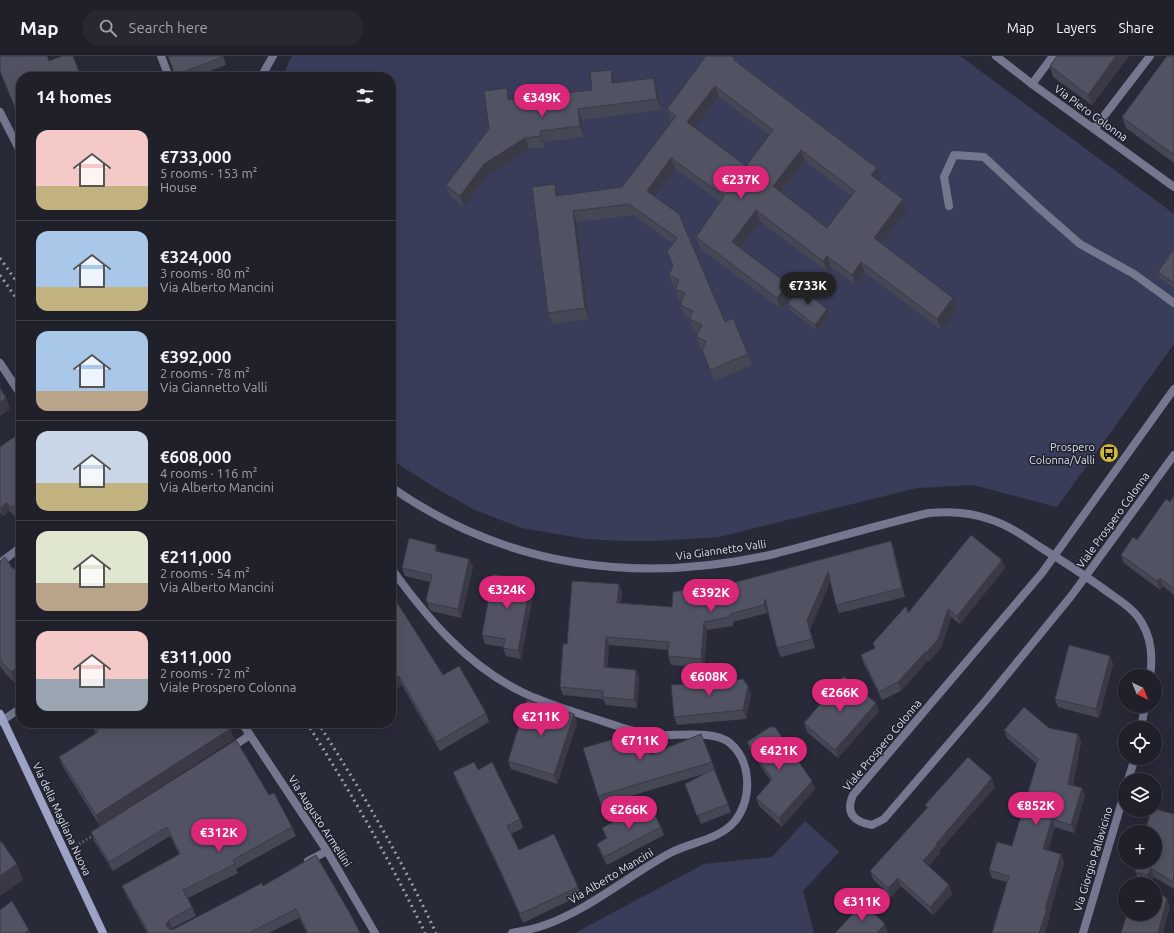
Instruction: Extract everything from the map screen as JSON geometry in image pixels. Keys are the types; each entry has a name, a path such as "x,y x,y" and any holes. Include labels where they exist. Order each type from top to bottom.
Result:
{"main road":[{"name":"Via della Magliana Nuova","path":"1,719 103,933"}],"street":[{"path":"161,56 167,72"},
{"path":"264,72 273,56"},
{"name":"Via Piero Colonna","path":"996,56 1032,84 1174,187"},
{"path":"1032,84 1053,56"},
{"path":"1094,129 1150,56"},
{"path":"0,112 16,144"},
{"path":"949,206 944,178 954,155 984,157 1080,244 1134,274 1174,303"},
{"path":"0,363 16,387"},
{"name":"Viale Prospero Colonna","path":"1174,389 1042,573 853,795 850,801 850,807 852,814 858,821 872,825 884,819 987,699 1086,576 1174,455"},
{"name":"Via Giannetto Valli","path":"396,490 417,504 455,524 501,544 544,557 595,565 634,568 681,568 708,565 773,554 929,513 945,512 969,514 991,519 1014,530 1086,576"},
{"path":"0,563 16,551"},
{"name":"Via Alberto Mancini","path":"396,575 414,600 439,629 470,658 515,689 550,704 634,731 655,735 703,734 720,737 735,748 743,761 746,770 748,780 743,807 734,821 727,828 716,835 682,848 662,858 596,899 557,920 532,929 512,933"},
{"path":"1086,576 1130,609 1143,623 1150,640 1152,653 1151,669"},
{"path":"1,719 16,711"},
{"name":"Via Augusto Armellini","path":"245,728 327,851 376,933"},
{"path":"224,752 250,735"},
{"name":"Via Giorgio Pallavicino","path":"1082,933 1118,814"},
{"path":"300,866 327,851"}],"path":[{"path":"66,853 98,833"}],"shaded area":[{"path":"292,56 960,56 1174,214 1174,344 1057,507 973,485 917,488 719,537 656,541 622,541 587,539 522,528 475,510 434,487 396,462 396,72 284,72"},
{"path":"805,821 839,852 803,891 814,933 575,933 704,864 772,857"}],"building":[{"path":"0,56 47,56 49,61 62,56 73,56 79,72 16,72 16,111 0,71"},
{"path":"168,56 223,56 183,72 174,72"},
{"path":"706,56 731,56 735,59 734,60 877,168 871,175 903,199 874,238 953,298 937,319 861,262 852,275 827,256 823,261 756,210 732,242 788,284 777,298 696,237 724,196 671,158 647,191 679,214 725,322 733,318 748,354 710,370 702,350 706,341 696,337 702,325 689,319 693,311 680,305 685,293 675,289 679,280 669,275 673,265 667,252 677,238 629,204 573,211 585,308 548,313 532,187 555,184 556,196 622,187 676,116 667,109","holes":["715,86 773,130 746,166 687,122","801,150 855,191 827,228 773,186"]},
{"path":"1057,56 1116,56 1088,95 1050,66"},
{"path":"1167,56 1174,56 1174,155 1122,117"},
{"path":"611,70 612,83 654,78 657,99 578,109 580,126 540,131 541,136 525,138 484,164 460,196 446,185 489,129 484,91 507,88 508,100 592,90 590,72"},
{"path":"1173,250 1174,251 1174,283 1158,272"},
{"path":"800,288 827,309 815,325 788,304"},
{"path":"0,388 6,398 0,402"},
{"path":"16,436 16,505 10,508 7,503 0,508 0,447"},
{"path":"1174,495 1174,589 1160,578 1157,581 1121,555 1133,537 1137,540 1166,499 1170,502"},
{"path":"971,535 1002,560 957,616 948,609 938,639 926,653 925,652 898,682 879,692 861,655 875,648 873,643 906,606 908,613"},
{"path":"409,538 436,545 435,551 469,559 458,609 428,603 426,600 432,575 402,568"},
{"path":"891,541 902,588 836,605 828,572 807,620 812,639 777,648 765,599 764,605 730,614 730,617 704,622 701,659 668,656 669,642 606,637 604,667 636,670 634,700 603,697 603,691 560,687 563,644 567,644 572,581 619,584 617,603 672,607 673,592 724,583 725,585"},
{"path":"5,557 13,569 16,569 16,668 11,672 0,660 0,561"},
{"path":"493,574 531,581 518,651 503,648 505,639 482,635"},
{"path":"396,601 443,675 459,666 486,713 437,742 399,676 396,678"},
{"path":"1069,645 1110,656 1096,709 1055,699"},
{"path":"844,676 876,703 835,750 804,723"},
{"path":"743,679 748,686 743,710 674,717 671,685"},
{"path":"527,700 574,714 554,775 508,761"},
{"path":"1024,707 1049,728 1078,734 1068,784 1082,788 1071,825 1052,819 1043,849 1061,854 1045,909 1047,909 1039,933 992,933 1009,876 989,870 997,842 1012,846 1038,759 1004,730"},
{"path":"770,727 775,727 812,781 779,818 756,798 772,779 747,742"},
{"path":"95,728 230,729 96,815 59,757 98,732"},
{"path":"643,731 650,755 701,734 712,762 598,796 583,748"},
{"path":"236,740 269,795 274,793 292,827 233,860 235,864 183,890 192,907 169,920 166,924 167,927 171,930 174,929 262,883 263,886 316,855 360,933 308,933 296,909 249,933 149,933 122,886 180,854 167,827 109,862 91,832"},
{"path":"968,757 992,778 923,861 949,885 930,907 898,878 888,888 870,871 928,807 925,805"},
{"path":"474,762 478,770 492,762 520,819 507,826 519,850 554,834 578,887 520,914 453,772"},
{"path":"714,769 728,804 697,816 685,784"},
{"path":"649,804 661,827 604,857 597,844 607,838 602,828"},
{"path":"1162,811 1174,814 1173,882 1153,869 1162,869 1162,825 1147,825 1149,817 1162,817"},
{"path":"1,841 17,864 0,876 0,842"},
{"path":"1136,869 1150,869 1147,875 1135,872"},
{"path":"1138,873 1142,877 1137,877"},
{"path":"1162,894 1167,899 1162,918"},
{"path":"12,901 29,930 25,933 0,933 0,910"},
{"path":"863,903 885,924 877,933 836,933 836,932"},
{"path":"1125,921 1161,921 1158,933 1121,933"}],"railway":[{"path":"0,258 16,281"},
{"path":"0,275 16,298"},
{"path":"310,728 369,826 425,933"},
{"path":"321,728 380,826 436,933"}],"place":[{"name":"Prospero Colonna/Valli","path":"1109,453"}]}
